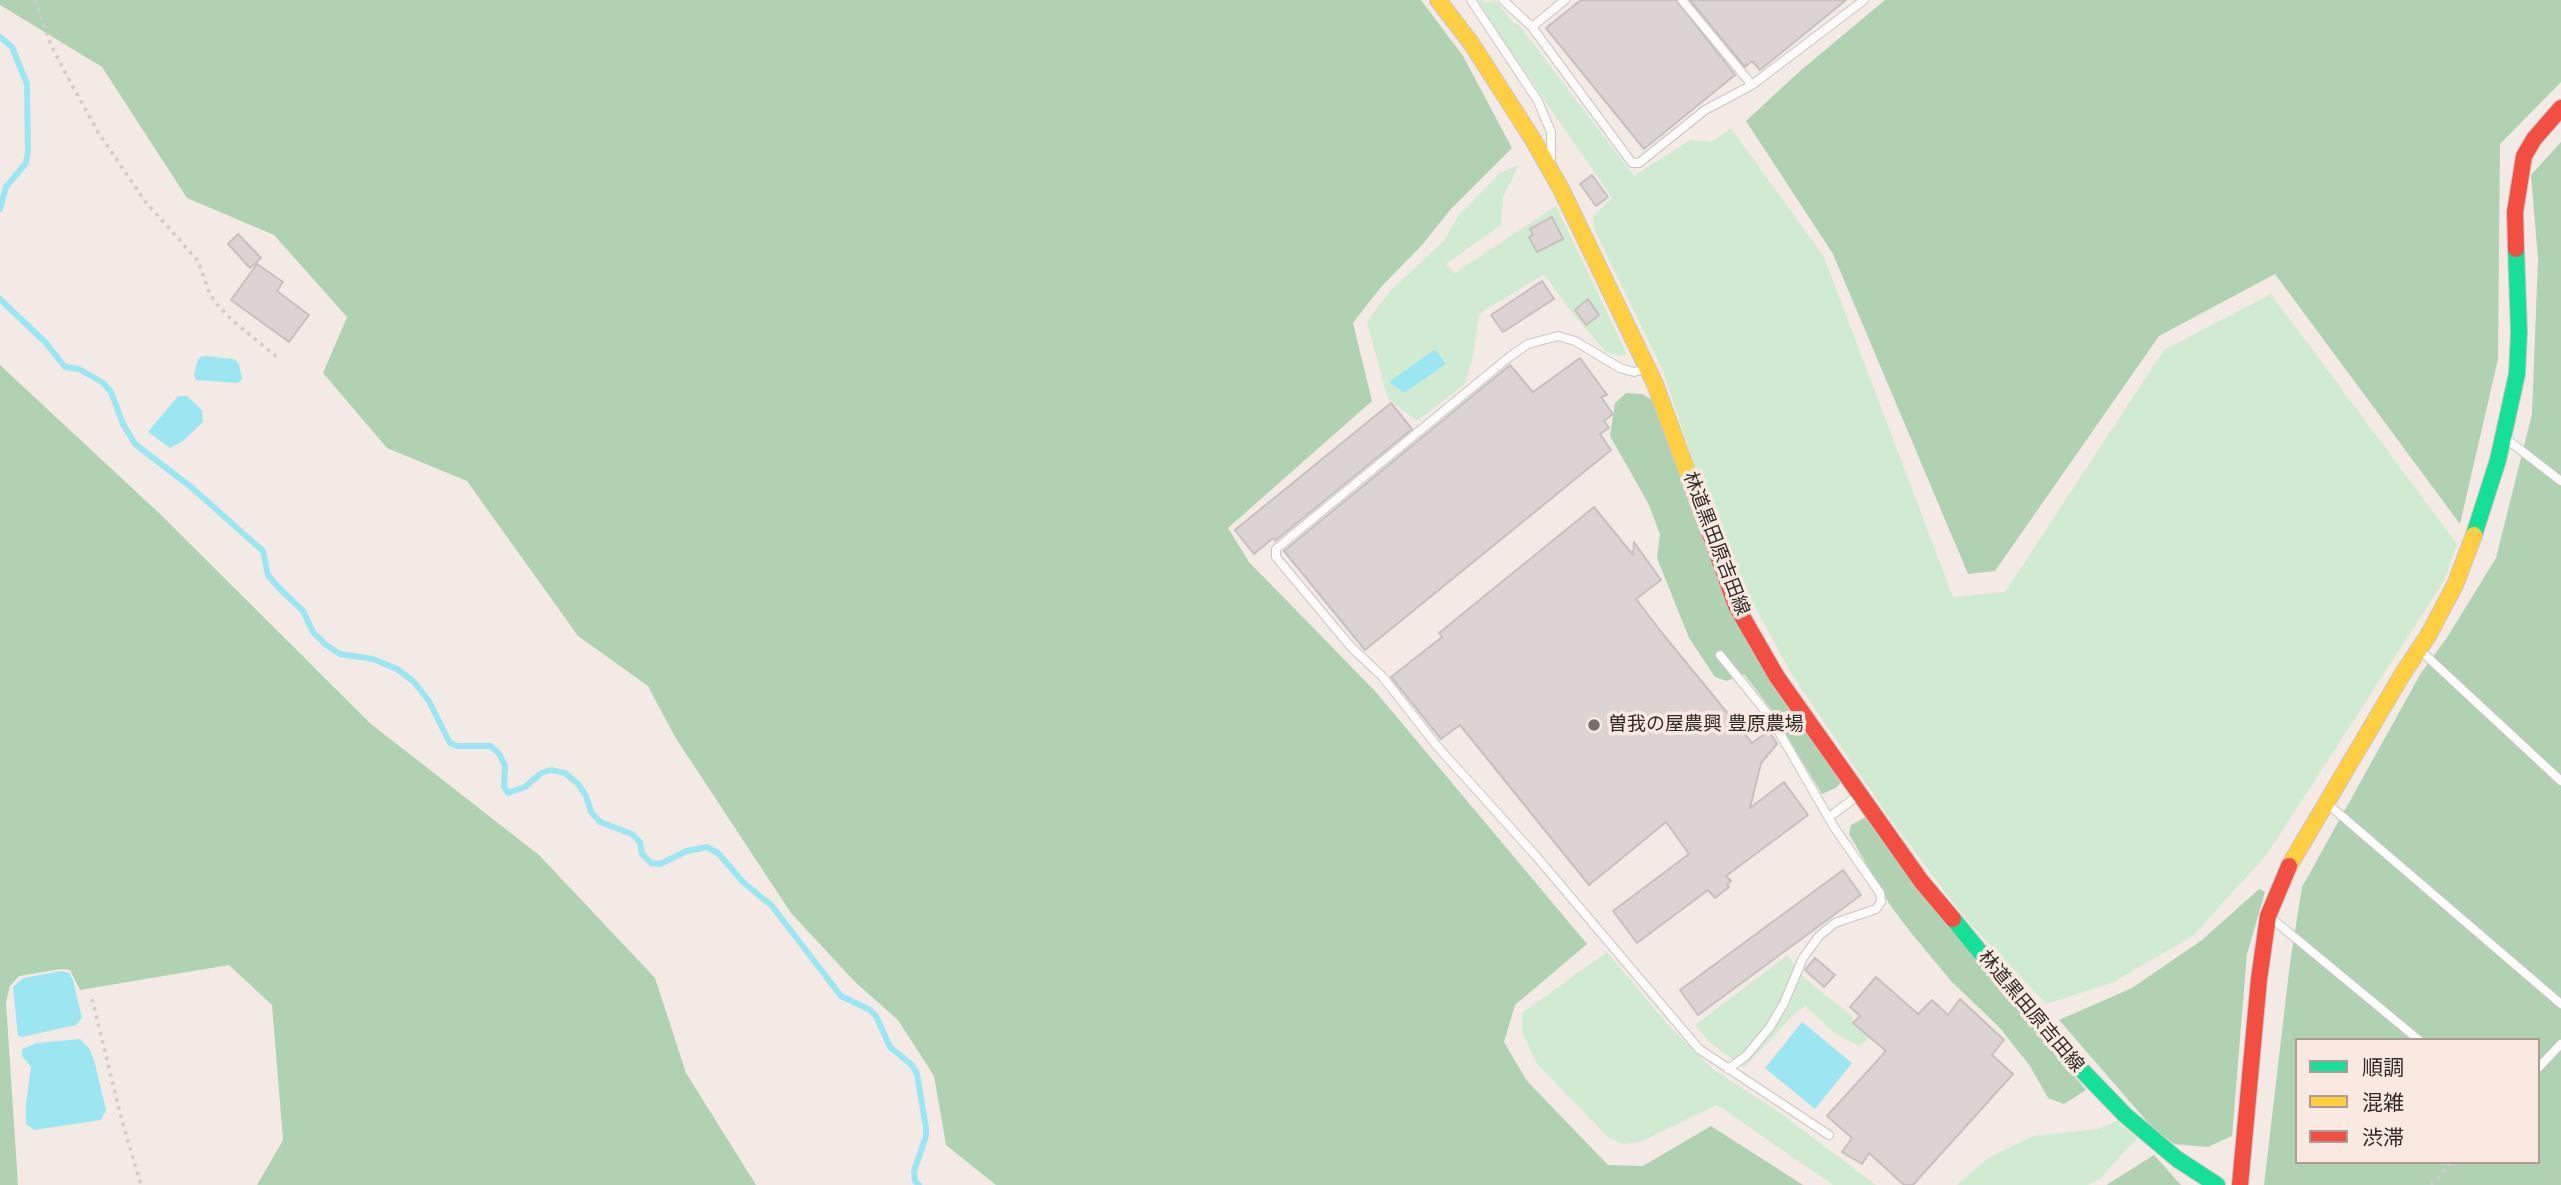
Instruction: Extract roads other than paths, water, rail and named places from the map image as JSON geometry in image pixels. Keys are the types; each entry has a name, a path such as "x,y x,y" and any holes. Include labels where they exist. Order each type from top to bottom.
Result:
{"street":[{"name":"林道黒田原吉田線","path":"1438,0 1471,43 1552,172 1647,369 1736,606 1777,677 1921,881 2047,1034 2125,1115 2176,1159 2217,1185"},
{"path":"2240,1185 2259,979 2268,916 2284,874 2455,585 2479,521 2504,437 2517,374 2519,332 2515,212 2519,177 2524,156 2533,139 2561,108"}],"lane":[{"path":"1471,0 1538,101 1551,132 1552,172"},
{"path":"1503,0 1532,27 1632,163 1639,163 1705,110 1752,85 1864,0"},
{"path":"1532,27 1565,0"},
{"path":"1682,0 1752,85"},
{"path":"1647,369 1634,372 1620,368 1575,341 1558,336 1528,344 1276,549 1276,557 1351,647 1382,676 1437,746 1536,856 1699,1049 1829,1135"},
{"path":"2504,437 2561,481"},
{"path":"2419,649 2561,781"},
{"path":"1720,655 1770,718 1829,817 1880,893 1881,902 1876,909 1835,923 1819,936 1803,958 1784,1003 1770,1027 1746,1056 1728,1069"},
{"path":"1829,817 1859,795"},
{"path":"2326,803 2561,1004"},
{"path":"2268,916 2417,1038"},
{"path":"2540,1066 2561,1044"}],"water":[{"path":"1435,349 1446,364 1404,393 1389,382"},
{"path":"200,357 234,359 239,364 242,379 238,383 196,380 194,376 197,362"},
{"path":"178,396 187,396 202,410 203,422 183,441 170,448 148,432"},
{"path":"62,971 69,973 73,980 82,1018 76,1025 18,1036 13,987 23,978"},
{"path":"1802,1022 1852,1063 1815,1109 1765,1068"},
{"path":"80,1039 89,1048 94,1060 106,1110 101,1120 34,1130 26,1124 31,1067 22,1056 22,1049 37,1043"}],"waterway":[{"path":"0,37 12,47 27,84 28,152 26,163 6,187 0,209"},
{"path":"0,299 46,343 65,367 79,369 102,382 111,392 123,424 135,444 191,487 263,551 268,575 303,611 313,632 326,645 340,654 373,659 397,669 413,681 429,701 450,743 457,746 491,746 500,755 505,766 504,786 508,793 525,787 541,773 551,770 565,773 579,785 591,812 600,822 632,834 640,842 642,854 651,863 660,864 687,851 707,847 718,853 743,882 772,906 841,996 870,1010 876,1016 890,1047 912,1065 917,1074 926,1128 926,1136 914,1171 915,1181 919,1185"}],"place":[{"name":"曽我の屋農興 豊原農場","path":"1594,725"}]}
